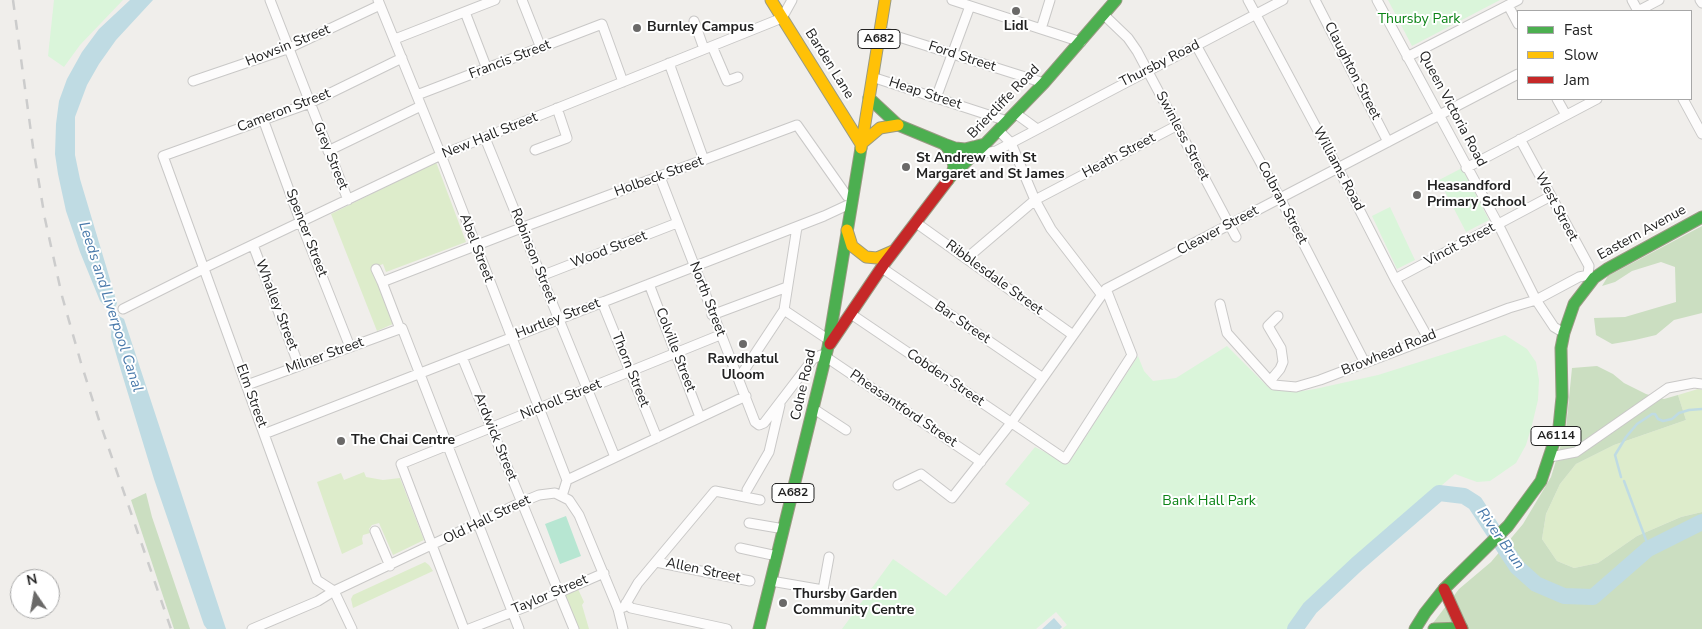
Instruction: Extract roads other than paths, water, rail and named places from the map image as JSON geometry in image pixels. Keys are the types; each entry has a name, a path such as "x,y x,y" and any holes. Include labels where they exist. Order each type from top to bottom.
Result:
{"main road":[{"name":"Barden Lane","path":"771,0 861,144"},
{"name":"A682","path":"869,98 885,0"},
{"name":"Briercliffe Road","path":"828,348 894,251 952,175 1044,83 1115,0"},
{"name":"Colne Road","path":"759,629 828,348 869,98"},
{"path":"869,98 898,125 955,148 982,147"},
{"path":"861,144 880,128 898,125"},
{"path":"944,144 950,151 953,159 952,175"},
{"name":"Eastern Avenue","path":"1565,329 1574,304 1591,276 1702,217"},
{"path":"847,230 852,246 866,257 877,258 894,251"},
{"name":"A6114","path":"1415,629 1444,589 1508,526 1541,481 1559,427 1562,397 1561,348 1565,329"},
{"path":"1434,629 1462,629 1444,589"}],"street":[{"name":"Grey Street","path":"270,0 348,200"},
{"path":"394,38 495,0"},
{"path":"522,0 541,48"},
{"path":"782,18 792,0"},
{"path":"952,0 1081,42"},
{"name":"Williams Road","path":"1248,0 1428,338"},
{"name":"Thursby Road","path":"982,147 985,153 996,151 1283,0"},
{"name":"Claughton Street","path":"1315,0 1388,142"},
{"name":"Queen Victoria Road","path":"1377,0 1466,168 1498,224 1536,300 1554,327 1565,329"},
{"path":"1407,57 1518,0"},
{"path":"1640,10 1659,0"},
{"name":"Howsin Street","path":"194,81 288,48 379,3"},
{"name":"Abel Street","path":"379,3 441,155 567,480"},
{"path":"1041,29 1049,3"},
{"path":"1508,5 1517,22"},
{"path":"936,98 970,6"},
{"path":"465,12 486,69"},
{"name":"Swinless Street","path":"1104,14 1128,38 1147,70 1236,237"},
{"name":"New Hall Street","path":"123,309 441,155 782,18"},
{"path":"694,21 724,82 738,77"},
{"name":"Francis Street","path":"417,95 602,24 623,82"},
{"name":"Ford Street","path":"880,31 1044,83"},
{"name":"Colbran Street","path":"1196,45 1280,198 1365,363"},
{"name":"Cameron Street","path":"162,156 310,103 402,58"},
{"path":"669,63 704,160"},
{"name":"Cleaver Street","path":"898,485 921,474 952,498 1011,423 1103,292 1517,75"},
{"name":"Heap Street","path":"872,78 936,98 1011,117"},
{"path":"1558,100 1566,115"},
{"path":"1466,168 1595,100"},
{"path":"1684,100 1702,134"},
{"path":"328,151 421,106"},
{"path":"535,150 567,138 557,108"},
{"path":"1011,117 1037,129"},
{"name":"Spencer Street","path":"264,119 301,223 350,347"},
{"name":"Holbeck Street","path":"382,282 797,125 852,201"},
{"name":"Heath Street","path":"966,258 1034,200 1176,126"},
{"path":"998,130 1011,143 1034,200 1051,229 1103,292"},
{"name":"Robinson Street","path":"485,138 615,457"},
{"name":"West Street","path":"1520,139 1589,266 1591,276"},
{"name":"Elm Street","path":"162,156 317,580 334,591 352,629"},
{"name":"North Street","path":"660,176 720,336 739,378 755,422 759,425 764,423 780,402"},
{"name":"Vincit Street","path":"1395,279 1551,196"},
{"name":"Hurtley Street","path":"264,434 797,227 824,216 852,201"},
{"name":"Ribblesdale Street","path":"915,222 1072,335"},
{"name":"Wood Street","path":"541,276 678,223"},
{"path":"739,378 784,310 797,227"},
{"name":"Whalley Street","path":"254,245 299,366"},
{"name":"Bar Street","path":"882,268 1043,378"},
{"path":"376,269 420,373 519,629"},
{"name":"Browhead Road","path":"1270,381 1274,385 1296,387 1320,380 1509,308 1536,300 1564,284 1591,276"},
{"name":"Colville Street","path":"649,284 700,417"},
{"path":"712,315 787,287"},
{"name":"Cobden Street","path":"851,314 1065,459 1132,355 1103,292"},
{"name":"Thorn Street","path":"602,302 657,438"},
{"path":"1220,304 1227,333 1270,381 1283,362 1281,348 1268,326 1278,316"},
{"name":"Pheasantford Street","path":"784,310 828,348 981,462"},
{"name":"Milner Street","path":"247,385 401,328"},
{"name":"Nicholl Street","path":"433,546 401,464 720,336"},
{"path":"747,490 769,452 780,402 812,359 828,348"},
{"name":"Ardwick Street","path":"462,357 574,629"},
{"path":"1550,457 1576,452 1668,388 1694,383 1702,384"},
{"path":"623,629 622,606 604,573 579,515 569,500 562,496 567,480 746,396"},
{"path":"814,409 846,430"},
{"path":"622,606 638,583 715,491 760,500"},
{"name":"Old Hall Street","path":"252,629 318,602 334,591 433,546 522,502 539,495 555,493 562,496"},
{"path":"750,523 784,529"},
{"path":"375,531 390,566"},
{"path":"433,546 464,629"},
{"path":"740,548 777,556"},
{"path":"771,581 822,590 829,557"},
{"name":"Allen Street","path":"656,562 750,581"},
{"name":"Taylor Street","path":"469,629 604,573"},
{"path":"622,606 727,629"}],"water":[{"name":"Leeds and Liverpool Canal","path":"130,0 153,0 116,40 87,85 75,117 75,155 80,179 117,303 115,308 119,316 124,319 226,629 207,629 204,625 154,479 122,374 111,337 112,317 109,310 100,301 80,252 66,211 58,174 55,154 56,124 59,101 67,79 82,52 99,29"},
{"path":"1054,618 1062,627 1060,629 1042,629"}],"waterway":[{"path":"1621,477 1615,455 1637,424 1652,414 1655,414 1658,419 1663,421 1672,419 1679,413 1702,409"},
{"path":"1624,481 1649,548"},
{"name":"River Brun","path":"1295,629 1310,608 1357,564 1439,493 1464,496 1475,503 1517,567 1536,584 1564,596 1593,597 1648,549 1702,522"}],"railway":[{"path":"13,0 33,147 45,219 62,296 99,420 171,629"}],"place":[{"name":"Lidl","path":"1016,11"},
{"name":"Burnley Campus","path":"637,28"},
{"name":"St Andrew with St Margaret and St James","path":"906,167"},
{"name":"Heasandford Primary School","path":"1417,195"},
{"name":"Rawdhatul Uloom","path":"743,344"},
{"name":"The Chai Centre","path":"341,441"},
{"name":"Thursby Garden Community Centre","path":"783,603"}],"park label":[{"name":"Thursby Park","path":"1419,20"},
{"name":"Bank Hall Park","path":"1209,502"}]}
